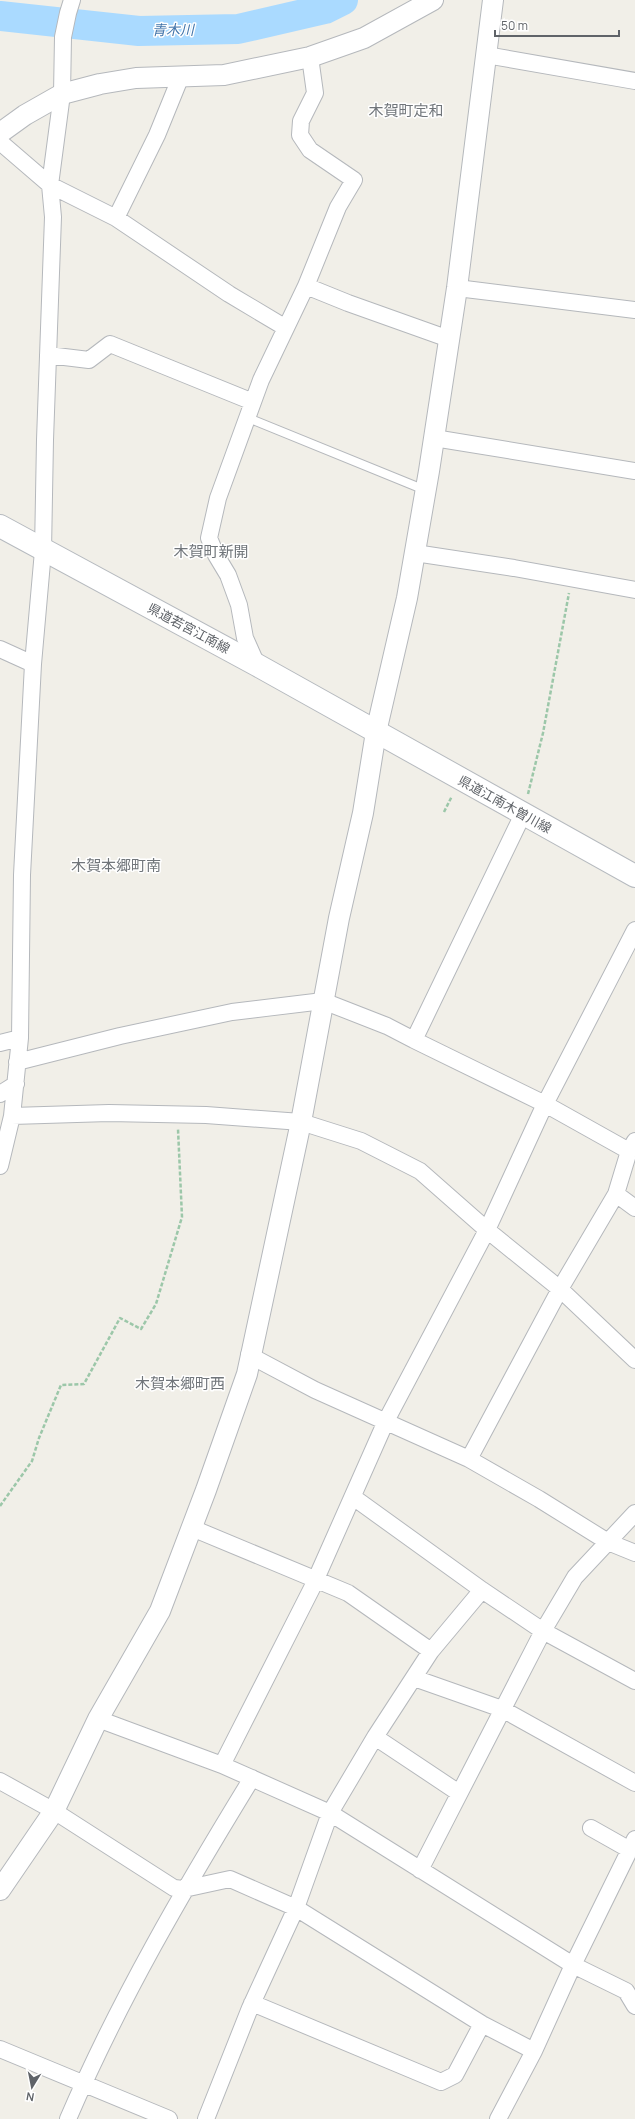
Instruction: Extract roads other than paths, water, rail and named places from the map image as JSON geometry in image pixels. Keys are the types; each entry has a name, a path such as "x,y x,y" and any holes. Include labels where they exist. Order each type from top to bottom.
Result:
{"main road":[{"name":"県道若宮江南線","path":"0,526 43,551 257,665 376,732"},
{"name":"県道江南木曽川線","path":"376,732 635,876"}],"street":[{"path":"0,133 25,115 62,94 100,84 136,78 224,75 310,57 364,38 433,0"},
{"path":"0,1890 54,1812 98,1718 160,1611 192,1528 246,1374 249,1355 274,1252 301,1122 339,918 363,813 376,732 407,598 426,491 450,339 493,0"},
{"path":"0,1166 12,1116 20,1038 22,875 34,664 43,551 53,217 50,185 62,94 63,37 70,6"},
{"path":"486,55 635,81"},
{"path":"257,665 245,638 239,605 228,575 216,555 209,538 218,498 261,380 306,286 338,207 354,180 310,150 300,135 302,122 315,93 310,57"},
{"path":"116,218 157,134 181,76"},
{"path":"0,142 50,185 116,218 216,285 286,328"},
{"path":"306,286 355,306 450,339"},
{"path":"457,288 635,310"},
{"path":"48,354 89,360 110,344 253,402"},
{"path":"434,438 635,471"},
{"path":"415,553 572,578 635,590"},
{"path":"0,649 34,664"},
{"path":"414,1040 523,814"},
{"path":"222,1765 316,1579 386,1421 487,1230 545,1104 635,930"},
{"path":"17,1062 120,1036 232,1012 323,1002 387,1026 632,1146 616,1194 560,1289 469,1459"},
{"path":"0,1043 20,1038"},
{"path":"0,1094 16,1084"},
{"path":"12,1116 109,1113 177,1114 301,1122 361,1141 420,1171 487,1230 560,1289 635,1360"},
{"path":"616,1194 635,1208"},
{"path":"249,1355 315,1390 469,1459 539,1499 608,1542 635,1554"},
{"path":"353,1497 482,1590 543,1631 635,1681"},
{"path":"420,1870 543,1631 575,1577 635,1513"},
{"path":"192,1528 348,1593 432,1651"},
{"path":"206,2119 252,2003 296,1908 330,1813 375,1737 432,1651 482,1590"},
{"path":"414,1678 502,1709 635,1782"},
{"path":"98,1718 222,1765 330,1813 573,1965 626,1991 635,2006"},
{"path":"375,1737 460,1793"},
{"path":"68,2119 83,2084 134,1978 184,1889 252,1778"},
{"path":"0,1781 54,1812 174,1888 184,1889 230,1879 296,1908 482,2024 534,2051"},
{"path":"498,2119 534,2051 573,1965 632,1844 591,1828"},
{"path":"252,2003 441,2082 456,2075 482,2024"},
{"path":"0,2050 169,2119"}],"lane":[{"path":"248,418 426,491"}],"waterway":[{"name":"青木川","path":"0,16 139,31 238,29 325,9 343,0"}],"district":[{"name":"木賀町定和","path":"406,111"},
{"name":"木賀町新開","path":"211,552"},
{"name":"木賀本郷町南","path":"116,866"},
{"name":"木賀本郷町西","path":"180,1384"}]}
